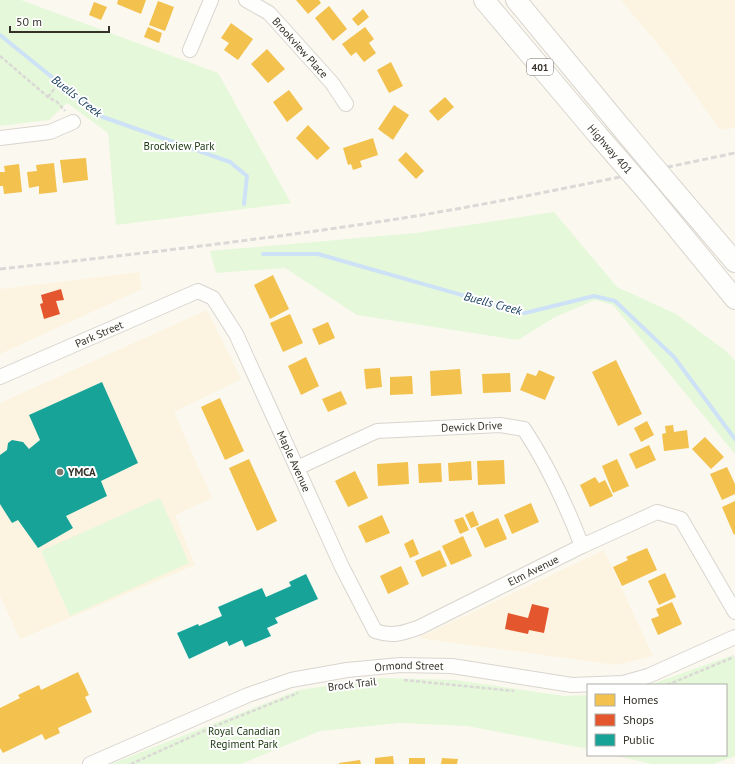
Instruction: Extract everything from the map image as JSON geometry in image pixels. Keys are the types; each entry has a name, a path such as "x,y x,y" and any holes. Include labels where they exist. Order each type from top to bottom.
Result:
{"highway":[{"name":"Highway 401","path":"484,0 649,194 735,299"},
{"name":"Highway 401","path":"516,0 735,262"}],"street":[{"path":"190,50 211,0"},
{"name":"Brookview Place","path":"246,0 269,13 332,83 346,104"},
{"path":"0,138 50,132 73,122"},
{"name":"Park Street","path":"0,377 198,291"},
{"name":"Maple Avenue","path":"198,291 212,298 236,334 342,567 376,631 385,634"},
{"name":"Dewick Drive","path":"297,468 377,431 500,426 524,429 533,444 582,546"},
{"name":"Elm Avenue","path":"385,634 400,635 420,627 582,546 657,512 681,519 735,612"},
{"name":"Ormond Street","path":"598,684 623,683 648,676 735,637"},
{"name":"Ormond Street","path":"90,764 248,695 291,680 347,670 400,665 452,666 572,685 587,684"}],"path":[{"path":"0,56 48,97 58,102 73,122"},
{"path":"48,97 62,79"},
{"path":"669,684 734,657"},
{"path":"402,680 516,691"},
{"path":"131,764 214,726 299,693"}],"shaded area":[{"path":"621,0 735,0 735,127 720,130 668,56"},
{"path":"139,272 142,289 0,354 0,289"},
{"path":"207,310 241,379 174,412 212,498 175,515 195,565 20,639 0,596 0,403"},
{"path":"604,550 653,656 616,665 418,638"}],"green space":[{"name":"Brockview Park","path":"0,0 21,0 218,73 291,203 116,225 108,133 67,103 49,120 0,126"},
{"path":"554,212 617,287 676,314 726,351 735,361 735,454 613,305 595,300 555,317 518,340 357,315 285,268 216,273 210,251 416,233"},
{"path":"160,498 189,563 70,616 41,551"},
{"path":"733,655 735,661 735,756 713,764 652,764 617,756 727,756 727,684 652,684"},
{"name":"Royal Canadian Regiment Park","path":"381,678 456,680 564,696 587,695 587,749 467,726 400,723 320,731 241,764 111,764 299,690"}],"building: Homes":[{"path":"118,0 146,0 141,14 117,4"},
{"path":"296,0 319,0 321,3 308,14"},
{"path":"158,1 174,7 165,31 149,25"},
{"path":"94,2 107,7 101,20 89,15"},
{"path":"329,6 347,29 333,41 315,18"},
{"path":"363,9 369,17 358,26 352,19"},
{"path":"231,23 253,39 238,60 224,50 229,43 221,38"},
{"path":"148,27 162,33 159,43 144,37"},
{"path":"365,27 374,39 369,43 376,53 364,62 356,52 351,56 342,44"},
{"path":"267,49 285,69 268,83 251,64"},
{"path":"391,62 403,86 389,93 377,70"},
{"path":"289,90 303,109 287,122 273,102"},
{"path":"445,97 454,107 438,121 429,111"},
{"path":"394,105 409,115 393,140 378,129"},
{"path":"308,125 330,148 317,160 296,138"},
{"path":"373,138 378,155 360,161 362,167 353,170 351,164 348,165 343,148"},
{"path":"406,152 424,171 416,179 398,160"},
{"path":"86,158 88,180 63,183 60,160"},
{"path":"54,163 57,192 39,194 39,186 29,188 27,172 37,171 36,165"},
{"path":"19,164 22,192 4,194 3,186 0,186 0,172 5,172 4,166"},
{"path":"273,275 289,309 270,319 254,285"},
{"path":"290,314 303,343 283,352 270,323"},
{"path":"328,322 335,338 319,345 312,329"},
{"path":"306,357 319,386 301,395 288,366"},
{"path":"616,360 642,414 618,426 592,372"},
{"path":"380,368 382,387 366,389 364,369"},
{"path":"460,369 462,394 431,396 430,371"},
{"path":"539,370 555,377 545,400 520,390 527,373 536,376"},
{"path":"510,373 511,392 483,393 482,374"},
{"path":"412,376 413,394 390,395 390,377"},
{"path":"341,391 347,404 328,412 322,399"},
{"path":"220,398 244,451 225,460 201,407"},
{"path":"647,421 654,435 641,442 634,428"},
{"path":"673,425 674,432 687,430 689,448 664,451 662,434 666,433 665,426"},
{"path":"705,437 724,457 711,469 692,449"},
{"path":"649,445 656,460 636,469 629,454"},
{"path":"249,459 277,521 257,531 229,468"},
{"path":"617,459 629,486 613,493 602,466"},
{"path":"504,460 505,484 478,485 477,461"},
{"path":"471,461 472,480 449,481 448,463"},
{"path":"408,462 409,484 378,486 377,464"},
{"path":"441,463 442,482 419,483 418,464"},
{"path":"727,467 735,484 735,494 722,500 710,474"},
{"path":"355,471 368,498 348,507 335,481"},
{"path":"595,477 599,483 605,480 613,496 590,507 580,485"},
{"path":"735,501 735,534 734,535 722,507"},
{"path":"531,503 539,522 512,534 504,515"},
{"path":"473,511 479,525 471,528 465,515"},
{"path":"382,515 390,533 366,543 358,526"},
{"path":"463,517 469,530 460,534 454,520"},
{"path":"498,518 507,539 485,548 476,528"},
{"path":"463,536 472,556 451,565 442,546"},
{"path":"413,539 419,554 410,558 404,544"},
{"path":"647,548 657,570 622,586 613,567 628,560 626,557"},
{"path":"440,550 447,566 422,577 415,561"},
{"path":"401,566 409,584 388,594 380,576"},
{"path":"665,573 676,597 659,605 648,581"},
{"path":"672,602 682,624 658,635 651,619 659,616 656,609"},
{"path":"78,672 89,695 85,697 92,712 58,728 60,733 45,740 42,734 3,753 0,748 0,708 20,698 18,695 39,685 41,690"},
{"path":"393,756 394,764 375,764 375,758"},
{"path":"409,758 425,758 425,764 409,764"},
{"path":"442,758 458,759 457,764 441,764"},
{"path":"360,760 361,764 339,764 339,763"}],"building: Shops":[{"path":"61,289 64,300 56,301 60,314 44,319 40,304 43,303 41,295"},
{"path":"532,604 549,608 544,633 529,630 528,634 505,629 508,613 528,618"}],"building: Public":[{"name":"YMCA","path":"102,382 138,463 101,481 107,496 66,516 73,528 38,548 18,520 12,523 0,504 0,455 7,450 8,443 12,440 23,442 29,449 40,440 29,415"},
{"path":"306,574 318,599 275,618 278,623 267,628 271,636 245,647 242,640 229,646 227,641 189,659 177,633 198,624 199,626 222,616 218,607 262,588 266,597 291,586 289,582"}],"waterway":[{"name":"Buells Creek","path":"0,35 100,116 230,162 247,176 244,204"},
{"name":"Buells Creek","path":"263,254 318,254 525,313 594,296 615,301 674,357 735,439"}],"railway":[{"path":"0,269 208,245 416,216 536,194 735,153"}],"place":[{"name":"YMCA","path":"60,472"}]}
